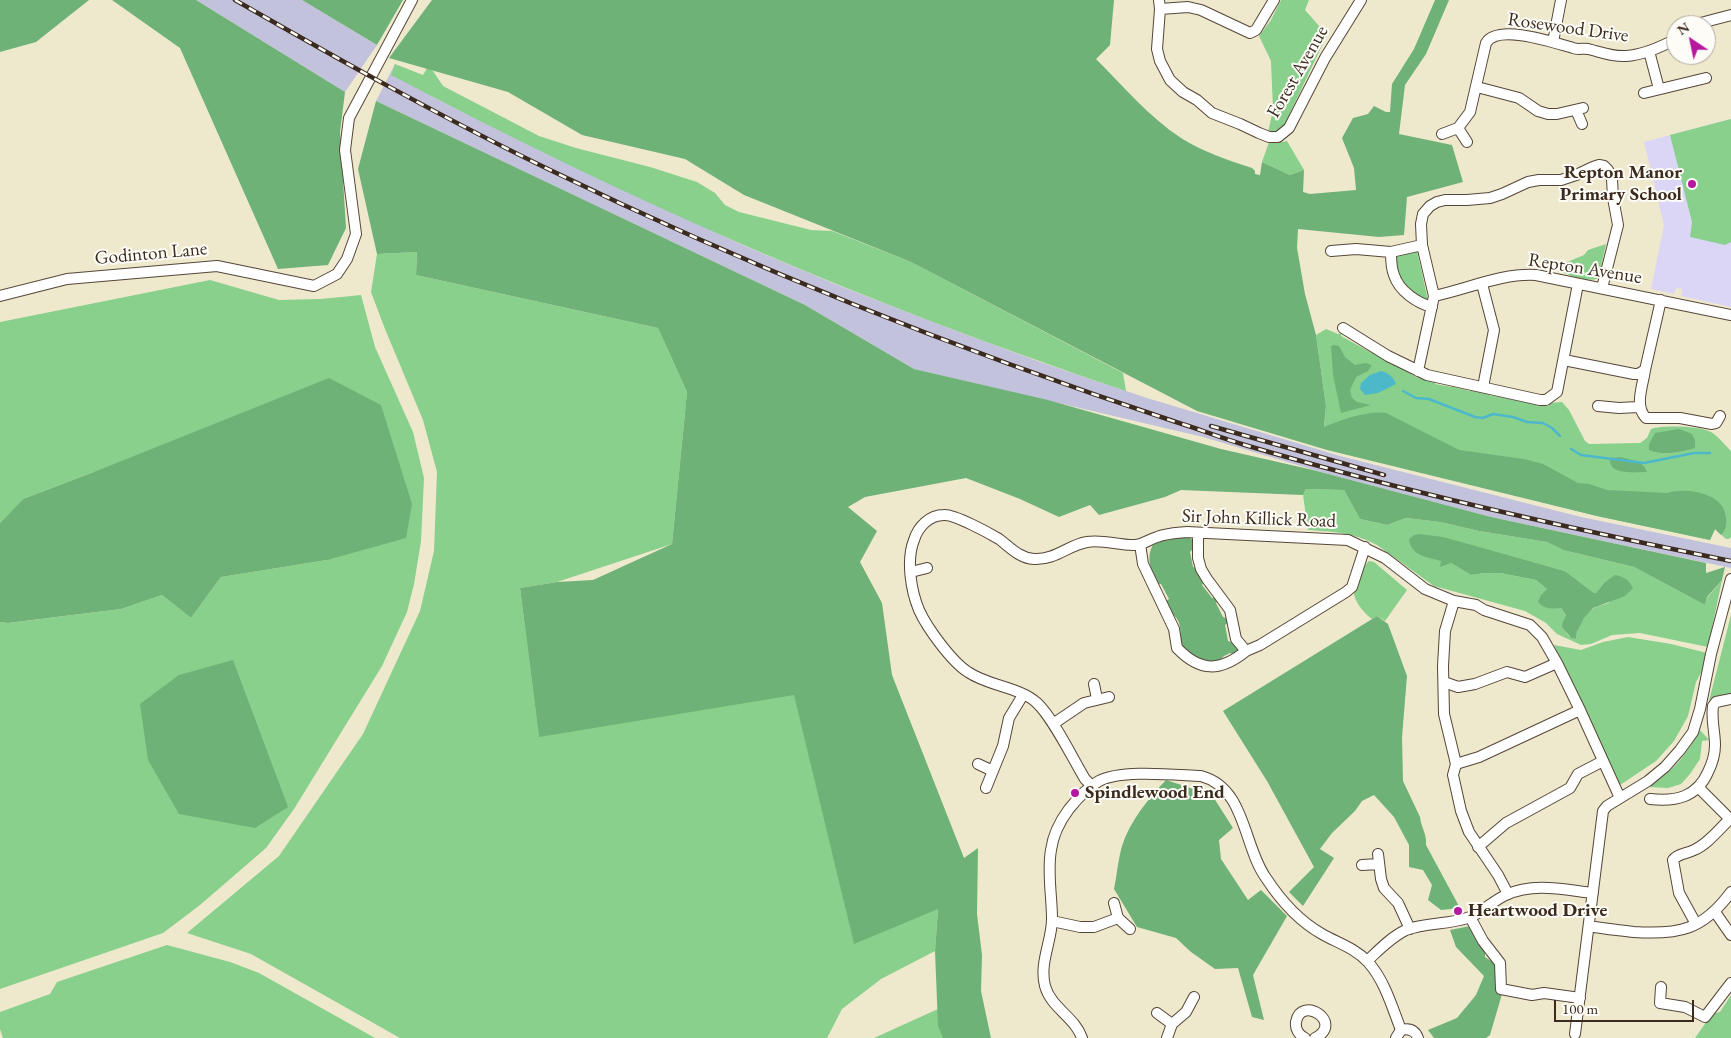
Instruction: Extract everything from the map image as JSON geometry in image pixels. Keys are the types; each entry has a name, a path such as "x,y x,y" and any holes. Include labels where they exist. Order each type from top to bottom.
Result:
{"street":[{"name":"Godinton Lane","path":"0,296 67,279 217,266 314,286 337,274 347,259 356,234 345,150 349,118 412,0"},
{"path":"1160,4 1201,10 1250,33 1256,30 1274,0"},
{"name":"Forest Avenue","path":"1160,4 1157,49 1163,68 1175,86 1212,113 1269,137 1278,137 1289,128 1325,58 1361,0"},
{"path":"1553,42 1561,0"},
{"path":"1716,19 1731,15"},
{"name":"Rosewood Drive","path":"1458,128 1470,112 1486,43 1492,36 1501,34 1512,35 1553,42 1574,48 1585,48 1616,56 1633,55 1649,51 1664,43"},
{"path":"1649,51 1659,89"},
{"path":"1644,93 1706,78"},
{"path":"1477,87 1519,98 1544,114 1552,115 1580,109 1582,124"},
{"path":"1442,134 1458,128 1466,142"},
{"path":"1418,371 1434,296 1422,245 1423,214 1430,206 1437,202 1490,198 1528,182 1561,180 1593,166 1604,166 1612,179 1618,225 1602,288"},
{"path":"1331,251 1356,249 1391,252 1422,245"},
{"path":"1391,252 1393,274 1397,282 1416,300 1432,307"},
{"name":"Repton Avenue","path":"1434,296 1519,275 1532,275 1731,315"},
{"path":"1482,284 1494,330 1483,387"},
{"path":"1343,328 1388,356 1418,371 1438,378 1546,400 1557,392 1578,284"},
{"path":"1661,300 1639,406 1643,416 1649,419 1680,418 1712,424 1716,423 1720,416"},
{"path":"1564,360 1634,374 1645,370"},
{"path":"1598,406 1619,408 1639,406"},
{"name":"Sir John Killick Road","path":"910,568 912,546 918,530 930,519 944,514 984,531 1021,556 1035,559 1057,556 1086,542 1140,544 1162,535 1198,533 1341,538 1365,547 1385,558 1425,589 1454,601 1476,605 1484,610 1530,625 1542,636 1580,710 1620,798"},
{"path":"1198,533 1198,558 1201,568 1230,610 1236,638 1246,652"},
{"path":"1140,544 1143,564 1174,629 1177,648 1192,661 1208,668 1233,660 1346,592 1352,587 1365,547"},
{"path":"927,568 910,568 913,589 919,610 952,658 967,672 982,680 1023,695 1038,704 1053,724 1085,779 1092,786"},
{"path":"1575,1034 1603,812 1607,806 1648,781 1665,767 1693,732 1731,579"},
{"path":"1454,601 1445,631 1443,666 1445,725 1456,764 1453,775 1461,811 1469,832 1498,875 1508,894"},
{"path":"1444,682 1458,687 1475,684 1507,672 1525,677 1557,663"},
{"path":"1094,684 1097,699"},
{"path":"986,788 1003,746 1009,718 1023,695"},
{"path":"1053,724 1084,703 1108,697"},
{"path":"1650,800 1667,801 1681,798 1699,788 1712,763 1715,746 1712,727 1713,706 1716,702 1731,699"},
{"path":"1456,764 1479,757 1580,710"},
{"path":"1478,847 1506,823 1570,788 1578,774 1603,761"},
{"path":"978,764 993,771"},
{"path":"1082,1038 1070,1019 1055,1005 1045,987 1043,973 1052,921 1050,852 1052,841 1065,814 1075,801 1092,786 1100,780 1114,776 1131,775 1201,776 1210,778 1220,784 1232,798 1258,866 1285,903 1309,926 1323,935 1345,944 1367,962 1383,986 1398,1034 1412,1030 1418,1038"},
{"path":"1696,924 1679,893 1673,860 1702,846 1731,819 1699,788"},
{"path":"1362,866 1379,859 1384,888 1398,903 1410,929"},
{"path":"1367,962 1396,935 1410,929 1470,917 1508,894 1519,890 1542,888 1593,894"},
{"path":"1589,926 1661,933 1678,932 1705,920 1715,912 1731,892"},
{"path":"1114,903 1118,918 1130,929"},
{"path":"1715,912 1731,935"},
{"path":"1470,917 1483,941 1500,963 1501,989 1532,995 1544,993 1580,998"},
{"path":"1052,921 1094,927 1118,918"},
{"path":"1661,987 1660,1003 1685,1007 1705,1018 1731,983"},
{"path":"1167,1038 1172,1024 1186,1012 1194,996"},
{"path":"1305,1038 1298,1032 1296,1023 1300,1015 1308,1010 1317,1012 1324,1019 1324,1028 1318,1037"},
{"path":"1156,1013 1172,1024"}],"shaded area":[{"path":"196,0 302,0 377,45 345,92"},
{"path":"395,64 433,97 556,158 745,246 840,286 946,327 1043,363 1147,398 1340,456 1581,517 1731,548 1731,568 1491,517 1328,474 1203,437 914,369 805,305 376,101"},
{"name":"Repton Manor Primary School","path":"1731,119 1731,307 1681,296 1682,289 1676,288 1674,294 1651,289 1664,225 1644,142"}],"green space":[{"path":"0,0 89,0 36,42 0,52"},
{"path":"112,0 196,0 345,92 340,132 346,228 328,265 278,269 180,48"},
{"path":"302,0 403,0 377,45"},
{"path":"432,0 1114,0 1110,45 1096,59 1137,101 1169,130 1189,143 1207,152 1252,168 1255,174 1260,175 1262,162 1290,175 1304,170 1303,192 1310,194 1356,190 1354,168 1342,138 1353,118 1368,114 1374,106 1390,112 1392,84 1414,49 1435,0 1449,0 1426,54 1405,85 1399,134 1452,145 1463,182 1407,197 1404,235 1379,237 1298,229 1297,248 1305,294 1316,335 1326,406 1324,427 1363,414 1386,413 1459,450 1524,459 1543,464 1578,483 1589,484 1607,490 1667,493 1689,491 1704,494 1722,506 1726,517 1725,529 1721,535 1715,529 1710,540 1597,516 1327,450 1197,411 911,262 744,195 685,159 582,135 508,92 389,58"},
{"path":"1281,0 1309,0 1305,10 1327,35 1288,121 1284,127 1268,133 1273,109 1271,61 1259,36 1271,20"},
{"path":"395,64 423,75 429,65 443,86 539,136 697,182 715,193 725,205 739,212 811,230 832,231 911,262 1123,373 1126,391 1030,358 887,304 793,266 656,206 567,164 391,75"},
{"path":"376,101 805,305 914,369 1048,400 1221,449 1313,470 1491,517 1706,563 1706,573 1725,567 1722,580 1707,597 1705,605 1634,567 1563,550 1547,542 1479,531 1440,522 1406,518 1387,525 1360,519 1344,490 1306,489 1303,495 1181,490 1165,497 1099,515 1090,505 1059,517 1020,499 966,478 865,497 848,507 877,531 860,562 882,603 892,675 964,858 978,848 977,914 982,955 981,991 991,1038 943,1038 938,1026 935,951 938,909 854,944 794,695 539,737 520,588 557,582 593,580 672,544 687,392 658,328 416,275 417,252 377,254 358,169"},
{"path":"1731,119 1731,242 1725,245 1690,237 1692,222 1670,135"},
{"path":"1287,141 1304,170 1290,175 1262,162 1269,142"},
{"path":"1606,244 1597,279 1578,278 1556,269 1558,266 1584,255 1588,250"},
{"path":"1413,250 1417,251 1427,301 1416,296 1406,288 1396,272 1396,254"},
{"path":"417,252 416,275 658,328 687,392 672,544 557,582 520,588 539,736 795,694 854,943 938,908 935,951 881,979 842,1009 827,1038 400,1038 251,954 187,933 279,856 363,734 420,611 434,551 437,472 423,420 371,292 377,254"},
{"path":"210,280 279,300 321,299 361,295 375,347 413,432 424,478 421,541 407,612 382,666 294,809 266,848 200,905 163,933 0,989 0,622 9,623 121,609 162,595 191,618 221,577 327,560 94,472 23,499 0,523 0,322"},
{"path":"1326,329 1338,334 1342,333 1341,336 1372,353 1374,350 1378,355 1416,377 1436,381 1435,384 1452,387 1454,385 1454,387 1470,391 1471,389 1489,392 1489,395 1530,403 1540,403 1539,406 1549,406 1549,403 1562,402 1569,410 1585,441 1589,444 1640,443 1647,438 1651,429 1664,427 1690,427 1711,432 1731,451 1731,537 1726,539 1715,529 1710,540 1597,516 1404,468 1324,428 1326,406 1316,335"},
{"path":"1331,346 1339,346 1345,357 1355,365 1366,363 1372,365 1368,371 1356,377 1350,390 1352,398 1357,402 1371,405 1341,413 1333,375"},
{"path":"329,378 381,405 412,504 406,538 327,560 221,577 191,618 162,595 121,609 8,623 0,622 0,523 23,499"},
{"path":"1679,429 1692,434 1695,440 1695,448 1666,453 1649,450 1649,444 1655,433"},
{"path":"1621,457 1640,463 1647,472 1623,472 1613,468 1610,458"},
{"path":"1306,489 1344,490 1360,519 1387,525 1406,518 1440,522 1479,531 1547,542 1563,550 1634,567 1705,605 1707,598 1722,580 1708,647 1640,633 1612,635 1591,644 1581,645 1557,634 1546,623 1525,611 1434,586 1377,545 1359,537 1343,533 1308,530 1303,495","holes":["1510,556 1565,571 1594,593 1604,583 1609,603 1594,608 1587,614 1579,626 1576,639 1570,637 1565,630 1563,621 1566,615 1547,589 1536,580 1500,573 1471,575 1451,563 1441,561"]},
{"path":"1419,534 1443,537 1565,571 1594,593 1615,575 1626,579 1633,588 1625,596 1593,608 1584,618 1577,632 1576,639 1571,638 1562,627 1566,615 1561,608 1546,607 1538,602 1541,595 1547,589 1536,580 1500,573 1471,575 1451,563 1440,567 1441,561 1420,555 1410,545 1409,539"},
{"path":"1186,535 1193,540 1193,549 1190,552 1193,567 1198,569 1204,581 1202,585 1212,598 1217,597 1219,599 1216,603 1223,617 1228,619 1229,622 1225,625 1228,641 1234,643 1238,650 1235,655 1230,653 1218,662 1204,662 1181,645 1179,623 1170,613 1166,601 1169,599 1161,584 1158,584 1151,568 1149,558 1155,541"},
{"path":"1369,561 1374,562 1407,590 1385,621 1377,616 1372,619 1369,617 1360,607 1354,596 1357,581"},
{"path":"1731,615 1731,697 1709,701"},
{"path":"1377,616 1388,624 1407,676 1402,737 1403,781 1420,817 1426,837 1426,845 1460,908 1441,910 1428,900 1432,885 1423,870 1409,867 1409,845 1394,817 1374,795 1362,801 1355,811 1332,833 1320,849 1334,858 1303,906 1289,892 1314,867 1267,781 1223,711"},
{"path":"1628,637 1671,644 1711,654 1696,682 1688,716 1674,741 1656,761 1620,785 1554,645 1581,650 1603,642"},
{"path":"233,660 288,807 255,828 179,814 148,760 140,704 179,675"},
{"path":"1700,730 1709,740 1702,741 1700,759 1681,784 1668,788 1648,787 1672,769"},
{"path":"1166,780 1212,795 1233,828 1219,840 1221,859 1248,900 1261,890 1287,916 1253,975 1264,1020 1252,1017 1238,968 1215,969 1191,952 1176,938 1137,927 1114,889 1125,837 1146,803"},
{"path":"1470,926 1485,952 1485,957 1496,964 1496,988 1502,994 1490,1035 1486,1038 1434,1038 1428,1030 1457,1018 1476,995 1484,976 1456,947 1450,930"},
{"path":"167,945 230,962 259,973 375,1038 3,1038 0,1029 0,1012 50,994 57,982"},
{"path":"1731,995 1731,1038 1695,1038 1712,1014 1720,1012"},
{"path":"938,1009 946,1038 874,1038"}],"water":[{"path":"1381,371 1394,379 1396,384 1378,393 1365,395 1360,389 1361,383 1370,375"}],"waterway":[{"path":"1403,391 1416,398 1429,399 1475,417 1483,418 1493,414 1513,417 1527,422 1543,423 1560,436"},
{"path":"1571,449 1581,455 1644,463 1694,453 1710,453"}],"railway":[{"path":"235,0 390,87 548,169 779,274 936,337 1096,395 1236,442 1305,462 1486,508 1731,561"},
{"path":"1211,426 1384,475"}],"place":[{"name":"Repton Manor Primary School","path":"1692,184"},
{"name":"Spindlewood End","path":"1075,793"},
{"name":"Heartwood Drive","path":"1458,911"}]}
